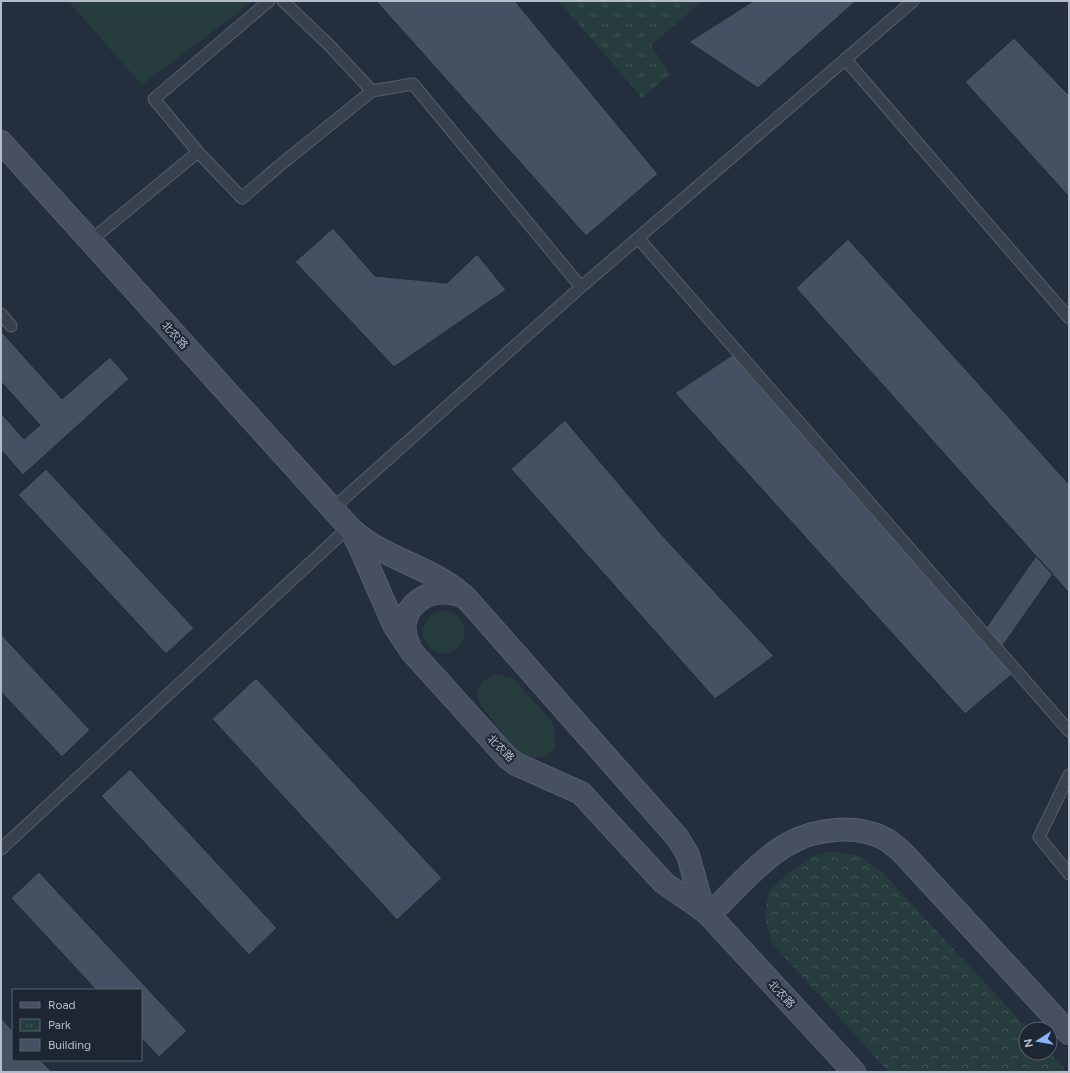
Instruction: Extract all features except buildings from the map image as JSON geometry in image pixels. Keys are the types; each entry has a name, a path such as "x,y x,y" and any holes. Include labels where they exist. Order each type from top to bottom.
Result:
{"street":[{"name":"北农路","path":"1,142 349,527 372,545 442,580 467,599 677,836 688,855 701,902 709,915"},
{"name":"北农路","path":"349,527 359,545 394,625 412,652 507,757 516,764 581,793 663,882 692,901 709,915 854,1072"},
{"path":"412,652 406,637 406,623 408,614 419,600 432,594 446,592 456,593 467,599"},
{"path":"709,915 773,855 789,844 828,831 848,829 867,832 886,839 902,852 1069,1033"}],"lane":[{"path":"269,1 154,100 198,152 242,198 278,166 372,91 413,84 581,287"},
{"path":"283,1 372,91"},
{"path":"332,509 581,287 913,1"},
{"path":"845,59 1069,318"},
{"path":"90,241 198,152"},
{"path":"638,238 1069,731"},
{"path":"1,314 11,326"},
{"path":"1,849 349,527"},
{"path":"1069,775 1038,837 1069,874"}],"green space":[{"path":"68,1 253,1 142,85"},
{"path":"559,1 702,1 651,45 670,74 642,98"},
{"path":"444,611 459,617 465,632 459,647 444,653 429,647 423,632 429,617"},
{"path":"497,674 513,678 553,723 556,737 554,750 545,757 532,758 519,753 481,706 476,691 484,680"},
{"path":"833,851 860,856 881,871 1021,1021 1018,1021 1018,1061 1058,1061 1068,1072 889,1072 771,942 765,915 769,891 792,870 812,856"}]}
